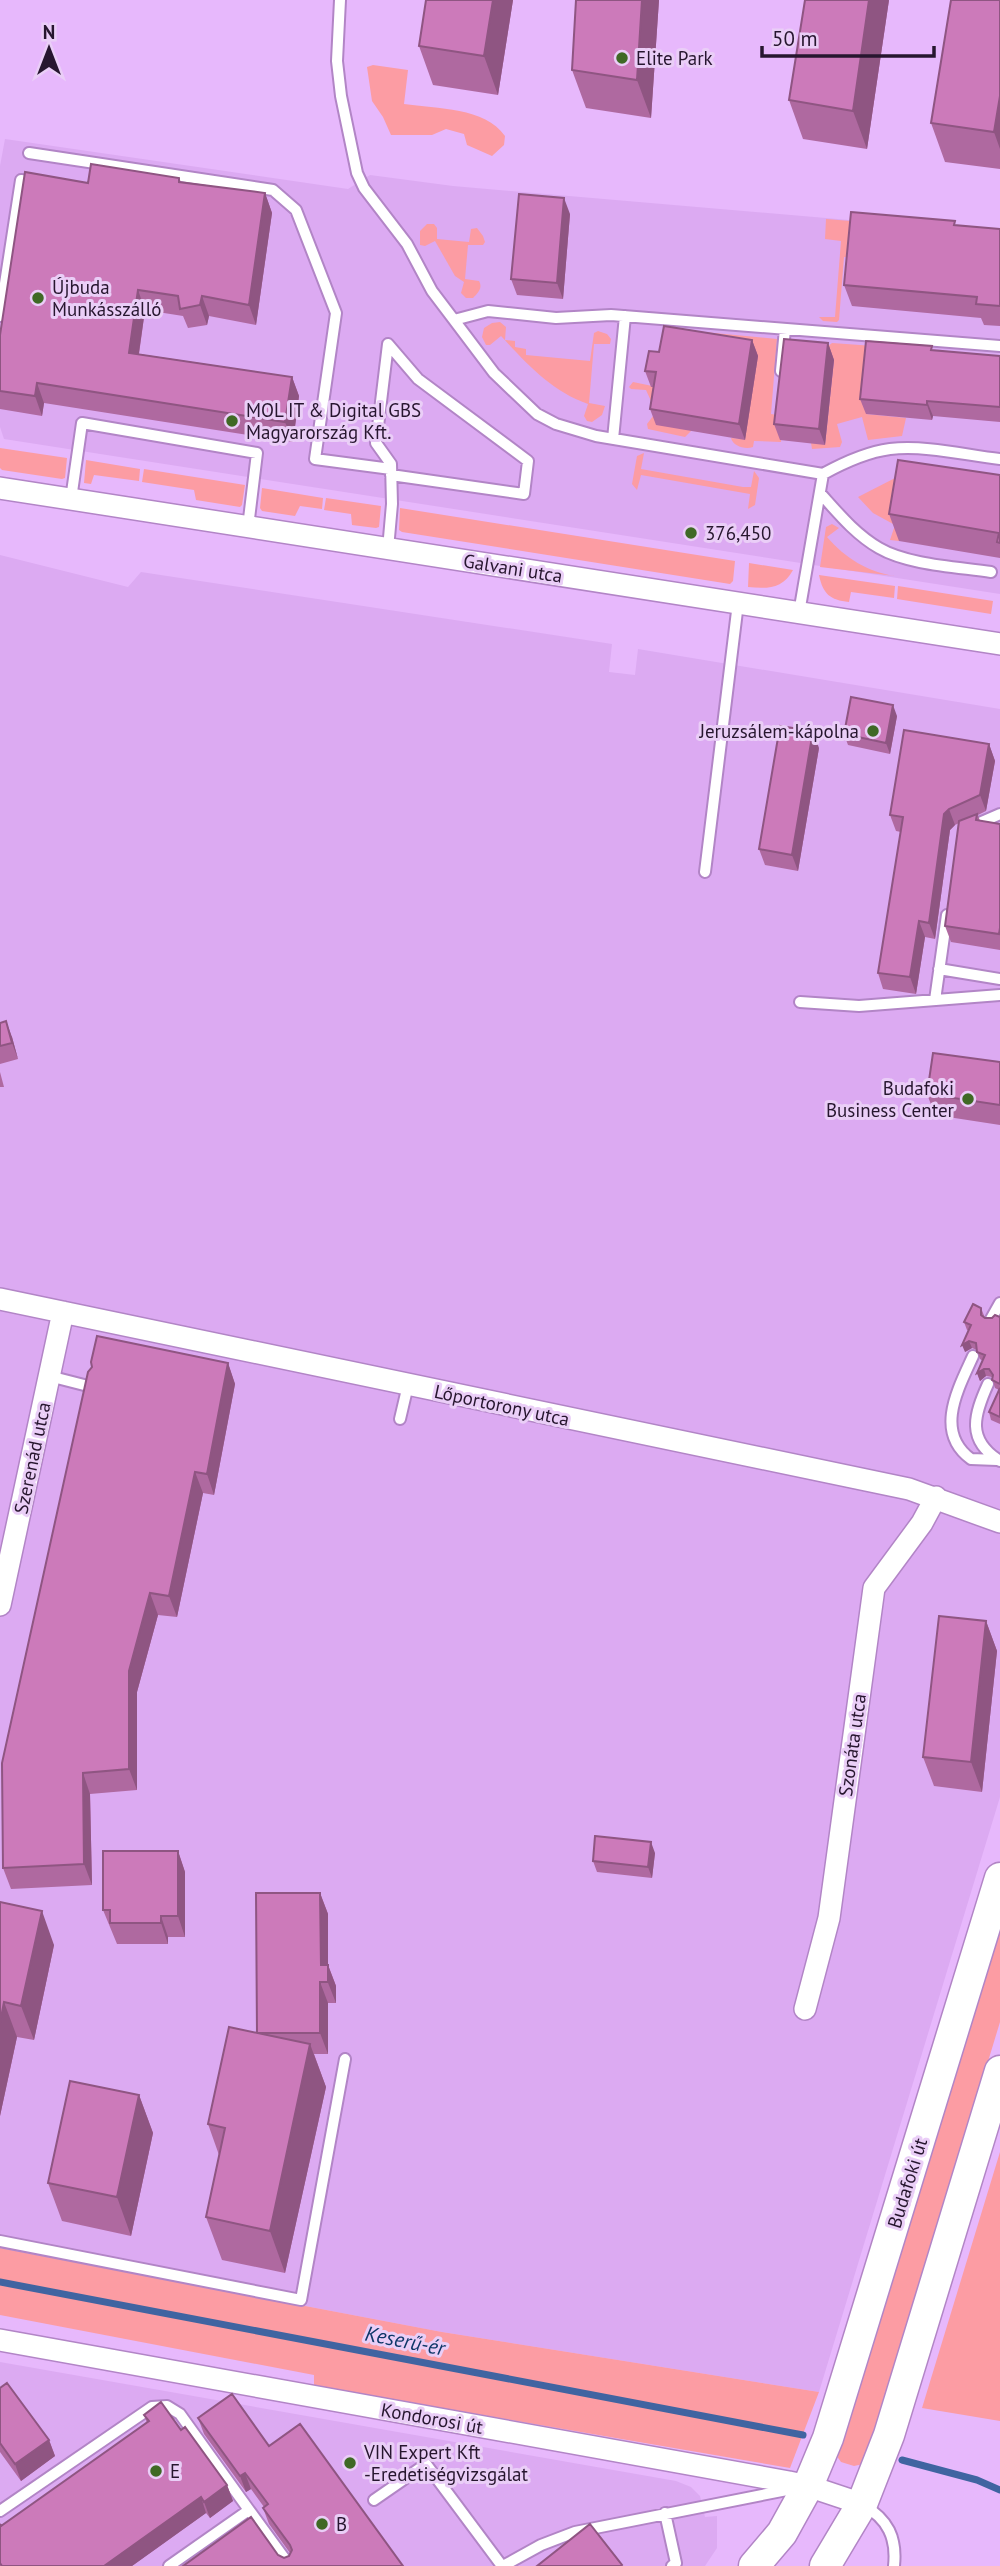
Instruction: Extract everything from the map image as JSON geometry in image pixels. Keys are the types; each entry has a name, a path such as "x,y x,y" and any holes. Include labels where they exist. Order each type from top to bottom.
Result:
{"main road":[{"name":"Budafoki út","path":"772,2551 808,2486 828,2438 1000,1878"},
{"path":"825,2566 862,2504 889,2435 1000,2070"}],"street":[{"name":"Galvani utca","path":"0,481 26,492"},
{"name":"Galvani utca","path":"0,490 1000,644"},
{"name":"Lőportorony utca","path":"0,1299 909,1489 1000,1522"},
{"name":"Szerenád utca","path":"0,1605 63,1312"},
{"name":"Szonáta utca","path":"805,2009 829,1918 874,1588 922,1523 936,1497"},
{"name":"Kondorosi út","path":"0,2340 808,2486 862,2504"}],"lane":[{"path":"340,0 337,61 341,96 357,173 364,188 407,244 432,291 494,373 537,414 575,431 613,439 823,474 855,459 889,449 921,449 1000,460"},
{"path":"29,153 273,190 296,210 336,313 315,459 391,472 524,494 528,461 418,379 388,344 376,443 391,464 391,472 392,504 388,549"},
{"path":"0,316 21,180 46,184"},
{"path":"454,320 488,311 556,318 611,315 1000,346"},
{"path":"613,439 625,316"},
{"path":"780,378 785,329"},
{"path":"71,499 82,423 257,453 248,527"},
{"path":"799,613 823,474"},
{"path":"820,493 853,530 882,550 909,559 991,572"},
{"path":"705,872 738,603"},
{"path":"958,832 1000,814"},
{"path":"935,1000 949,901"},
{"path":"939,969 1000,979"},
{"path":"800,1002 859,1006 1000,995"},
{"path":"991,1319 1000,1303"},
{"path":"973,1356 953,1398 952,1427 958,1445 971,1459 999,1461"},
{"path":"49,1376 92,1387"},
{"path":"988,1384 974,1421 976,1433 999,1461"},
{"path":"400,1419 408,1385"},
{"path":"0,2241 301,2300 345,2059"},
{"path":"0,2511 152,2407 167,2406 180,2414 290,2566"},
{"path":"374,2500 426,2464 503,2566 541,2545 575,2532 808,2486"},
{"path":"862,2504 879,2514 887,2526 895,2551 894,2566"},
{"path":"169,2566 249,2510"},
{"path":"666,2513 676,2563 672,2566"}],"shaded area":[{"path":"373,65 408,70 404,104 473,114 485,119 505,136 504,145 492,156 467,145 464,134 446,129 432,135 391,135 372,101 367,67"},
{"path":"5,139 348,189 370,175 453,186 1000,233 1000,594 4,439 0,427 0,166"},
{"path":"826,219 963,230 854,258 844,257 839,320 823,321 819,317 835,317 841,241 825,239"},
{"path":"427,224 434,224 437,228 437,239 469,242 471,229 477,228 483,236 483,245 468,245 465,279 479,281 480,286 473,298 466,298 461,293 464,282 455,276 435,241 425,246 420,245 420,231"},
{"path":"500,322 506,327 505,340 515,341 515,347 526,349 526,355 590,361 594,333 598,331 607,334 611,339 610,344 594,344 589,403 605,406 602,415 592,422 587,421 584,416 588,404 551,384 530,366 501,336 486,345 482,337 484,328"},
{"path":"683,330 777,339 771,414 783,416 781,442 754,441 753,447 746,448 734,443 731,438 745,439"},
{"path":"832,343 874,346 866,414 906,418 902,436 868,440 862,417 837,424 842,442 840,447 812,449 811,443 825,444 834,360 827,347"},
{"path":"633,382 662,388 692,430 685,437 648,429 647,424 656,412 646,390 629,387"},
{"path":"0,448 67,458 65,478 2,470"},
{"path":"644,453 641,469 743,487 751,487 754,471 759,478 755,505 748,509 750,494 641,475 637,490 632,484 637,456"},
{"path":"86,460 140,469 139,481 94,475 91,484 84,483"},
{"path":"144,469 245,485 242,505 240,507 196,500 194,490 142,482"},
{"path":"897,477 907,487 899,541 890,540 895,525 873,513 858,497"},
{"path":"262,488 323,498 322,509 300,506 295,516 262,511"},
{"path":"326,498 381,506 379,527 352,525 351,514 324,510"},
{"path":"400,508 735,561 733,581 730,584 402,532 399,530"},
{"path":"832,524 839,528 827,537 841,551 866,567 895,576 820,567 826,527"},
{"path":"0,555 128,587 141,572 612,644 609,672 635,675 638,649 1000,709 1000,1797 819,2392 442,2332 0,2248"},
{"path":"749,563 793,570 784,581 774,586 748,587"},
{"path":"819,575 895,586 894,598 851,592 849,602 837,600 825,591"},
{"path":"898,586 993,601 991,614 897,599"},
{"path":"1000,1922 1000,2022 879,2420 863,2464 854,2466 841,2462 836,2455"},
{"path":"1000,2152 1000,2421 922,2408"},
{"path":"0,2248 442,2332 819,2392 790,2468 314,2386 314,2375 0,2315"},
{"path":"0,2362 676,2481 691,2487 700,2496 705,2517 717,2516 717,2548 705,2566 0,2566"}],"building":[{"path":"426,0 493,0 484,56 419,46"},
{"path":"576,0 642,0 637,80 572,70"},
{"path":"805,0 869,0 853,111 789,100"},
{"path":"951,0 1000,0 1000,96 994,132 931,123"},
{"path":"91,164 179,178 179,182 265,193 249,305 202,296 200,305 180,309 178,296 138,290 129,353 292,377 285,422 37,383 35,396 0,391 0,335 25,172 88,183"},
{"path":"519,194 564,198 557,283 511,279"},
{"path":"851,212 955,221 954,225 1000,229 1000,306 976,304 977,297 844,285"},
{"path":"664,326 752,340 739,424 650,409 656,372 645,371 649,351 659,352"},
{"path":"784,339 828,343 819,429 774,424"},
{"path":"866,341 932,346 931,350 1000,356 1000,407 927,401 927,405 860,399"},
{"path":"898,460 1000,475 1000,543 997,542 999,533 889,514"},
{"name":"Jeruzsálem-kápolna","path":"851,697 893,705 886,743 844,734"},
{"path":"780,726 813,731 792,855 759,849"},
{"path":"904,730 989,744 980,795 944,814 929,923 919,921 910,977 878,973 903,817 890,815"},
{"path":"977,814 976,820 1000,824 999,934 945,926 959,821"},
{"path":"6,1021 12,1043 0,1046 0,1023"},
{"path":"933,1053 1000,1062 1000,1105 927,1094"},
{"path":"973,1304 981,1308 981,1315 985,1318 995,1315 1000,1317 1000,1384 992,1380 993,1375 989,1369 977,1373 985,1355 977,1352 976,1343 969,1341 962,1345 971,1325 964,1322"},
{"path":"97,1336 228,1363 207,1474 195,1472 169,1596 150,1593 129,1671 129,1769 83,1773 84,1864 3,1868 2,1763"},
{"path":"1000,1388 1000,1417 989,1412"},
{"path":"939,1616 986,1621 971,1762 923,1757"},
{"path":"595,1836 651,1842 648,1867 593,1861"},
{"path":"103,1851 178,1851 178,1916 161,1916 161,1923 110,1923 110,1910 103,1910"},
{"path":"256,1893 320,1893 321,1965 328,1965 328,1982 320,1982 320,2033 257,2033"},
{"path":"0,1902 42,1911 21,2006 4,2002 0,2023"},
{"path":"229,2027 310,2044 270,2231 206,2217 225,2128 208,2124"},
{"path":"70,2081 139,2095 117,2197 48,2183"},
{"path":"7,2383 49,2440 15,2464 0,2443 0,2388"},
{"path":"232,2394 269,2446 300,2424 403,2566 183,2566 251,2517 278,2555 284,2558 289,2556 292,2550 263,2508 268,2504 245,2473 240,2476 198,2418"},
{"name":"E","path":"161,2402 181,2430 185,2427 227,2485 204,2502 201,2497 104,2566 2,2566 0,2524 1,2526 149,2421 144,2415"},
{"path":"590,2524 621,2566 537,2566"}],"waterway":[{"name":"Keserű-ér","path":"0,2282 803,2435"},
{"name":"Keserű-ér","path":"902,2460 977,2480 1000,2490"}],"place":[{"name":"Elite Park","path":"622,58"},
{"name":"Újbuda Munkásszálló","path":"38,298"},
{"name":"MOL IT & Digital GBS Magyarország Kft.","path":"232,421"},
{"name":"376,450","path":"691,533"},
{"name":"Jeruzsálem-kápolna","path":"873,731"},
{"name":"Budafoki Business Center","path":"968,1099"},
{"name":"VIN Expert Kft -Eredetiségvizsgálat","path":"350,2463"},
{"name":"E","path":"156,2471"},
{"name":"B","path":"322,2524"}]}
